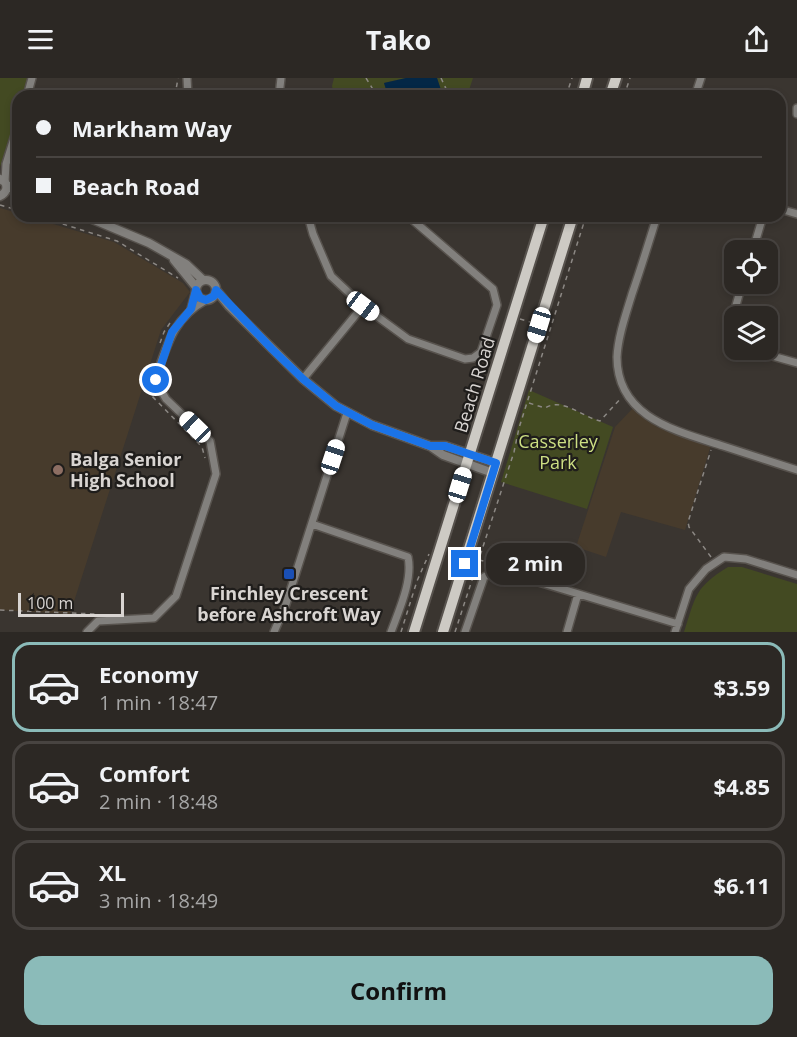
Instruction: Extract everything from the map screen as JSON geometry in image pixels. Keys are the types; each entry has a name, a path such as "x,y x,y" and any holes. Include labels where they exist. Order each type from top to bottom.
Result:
{"main road":[{"name":"Beach Road","path":"414,632 542,222"},
{"path":"443,632 571,222"}],"street":[{"path":"797,108 797,114"},
{"path":"3,187 6,164 12,144"},
{"path":"0,173 6,164"},
{"path":"99,222 149,243 172,258 198,286 200,298 229,306"},
{"path":"310,222 331,276 363,306 408,339 465,359 473,358 481,352 497,305 492,289 415,222"},
{"path":"655,222 625,317 619,345 618,366 627,393 641,412 659,424 797,470"},
{"path":"756,240 761,222"},
{"path":"198,286 212,282 229,306 303,379 347,413 372,425 430,446 443,455 494,468"},
{"path":"191,309 198,286"},
{"path":"87,632 98,621 154,618 176,596 216,474 210,441 166,399 156,380 172,332 191,309 214,296 216,290"},
{"path":"303,379 363,306"},
{"path":"778,358 797,363"},
{"path":"274,632 286,604 347,413"},
{"path":"312,524 408,557 410,567 391,632"},
{"path":"465,632 484,577 499,570 676,628 689,589 706,569 724,557 746,559 797,575"},
{"path":"567,632 578,594"}],"path":[{"path":"55,222 117,242 182,281"},
{"path":"455,632 514,452 527,402 584,222"},
{"path":"513,317 551,328"},
{"path":"157,351 164,332 171,322"},
{"path":"148,380 145,389 202,447 207,463"},
{"path":"527,402 545,408 551,405 562,405 590,419 600,421 627,393"},
{"path":"714,443 688,522 689,527 715,563"},
{"path":"478,559 495,564 499,570"},
{"path":"0,610 96,614"}],"shaded area":[{"name":"Balga Senior High School","path":"0,208 12,211 12,222 46,222 114,242 183,283 190,292 161,330 70,614 0,610"},
{"path":"633,408 657,427 711,445 685,530 621,512 606,557 576,547 615,427"}],"green space":[{"path":"0,78 27,78 24,90 12,90 12,128 0,167"},
{"path":"334,78 406,78 384,83 386,90 333,90"},
{"path":"437,78 473,78 469,90 441,90"},
{"name":"Casserley Park","path":"529,390 613,427 587,509 501,482"},
{"path":"728,567 742,567 797,584 797,632 684,632 702,587"}],"water":[{"path":"406,78 437,78 441,90 386,90 384,83"}],"place":[{"name":"Balga Senior High School","path":"58,470"},
{"name":"Finchley Crescent before Ashcroft Way","path":"289,574"}],"route":[{"path":"156,380 172,332 191,309 196,290 198,296 203,300 212,298 216,290 229,306 303,379 347,413 372,425 430,446 445,446 496,463 465,564"}]}
